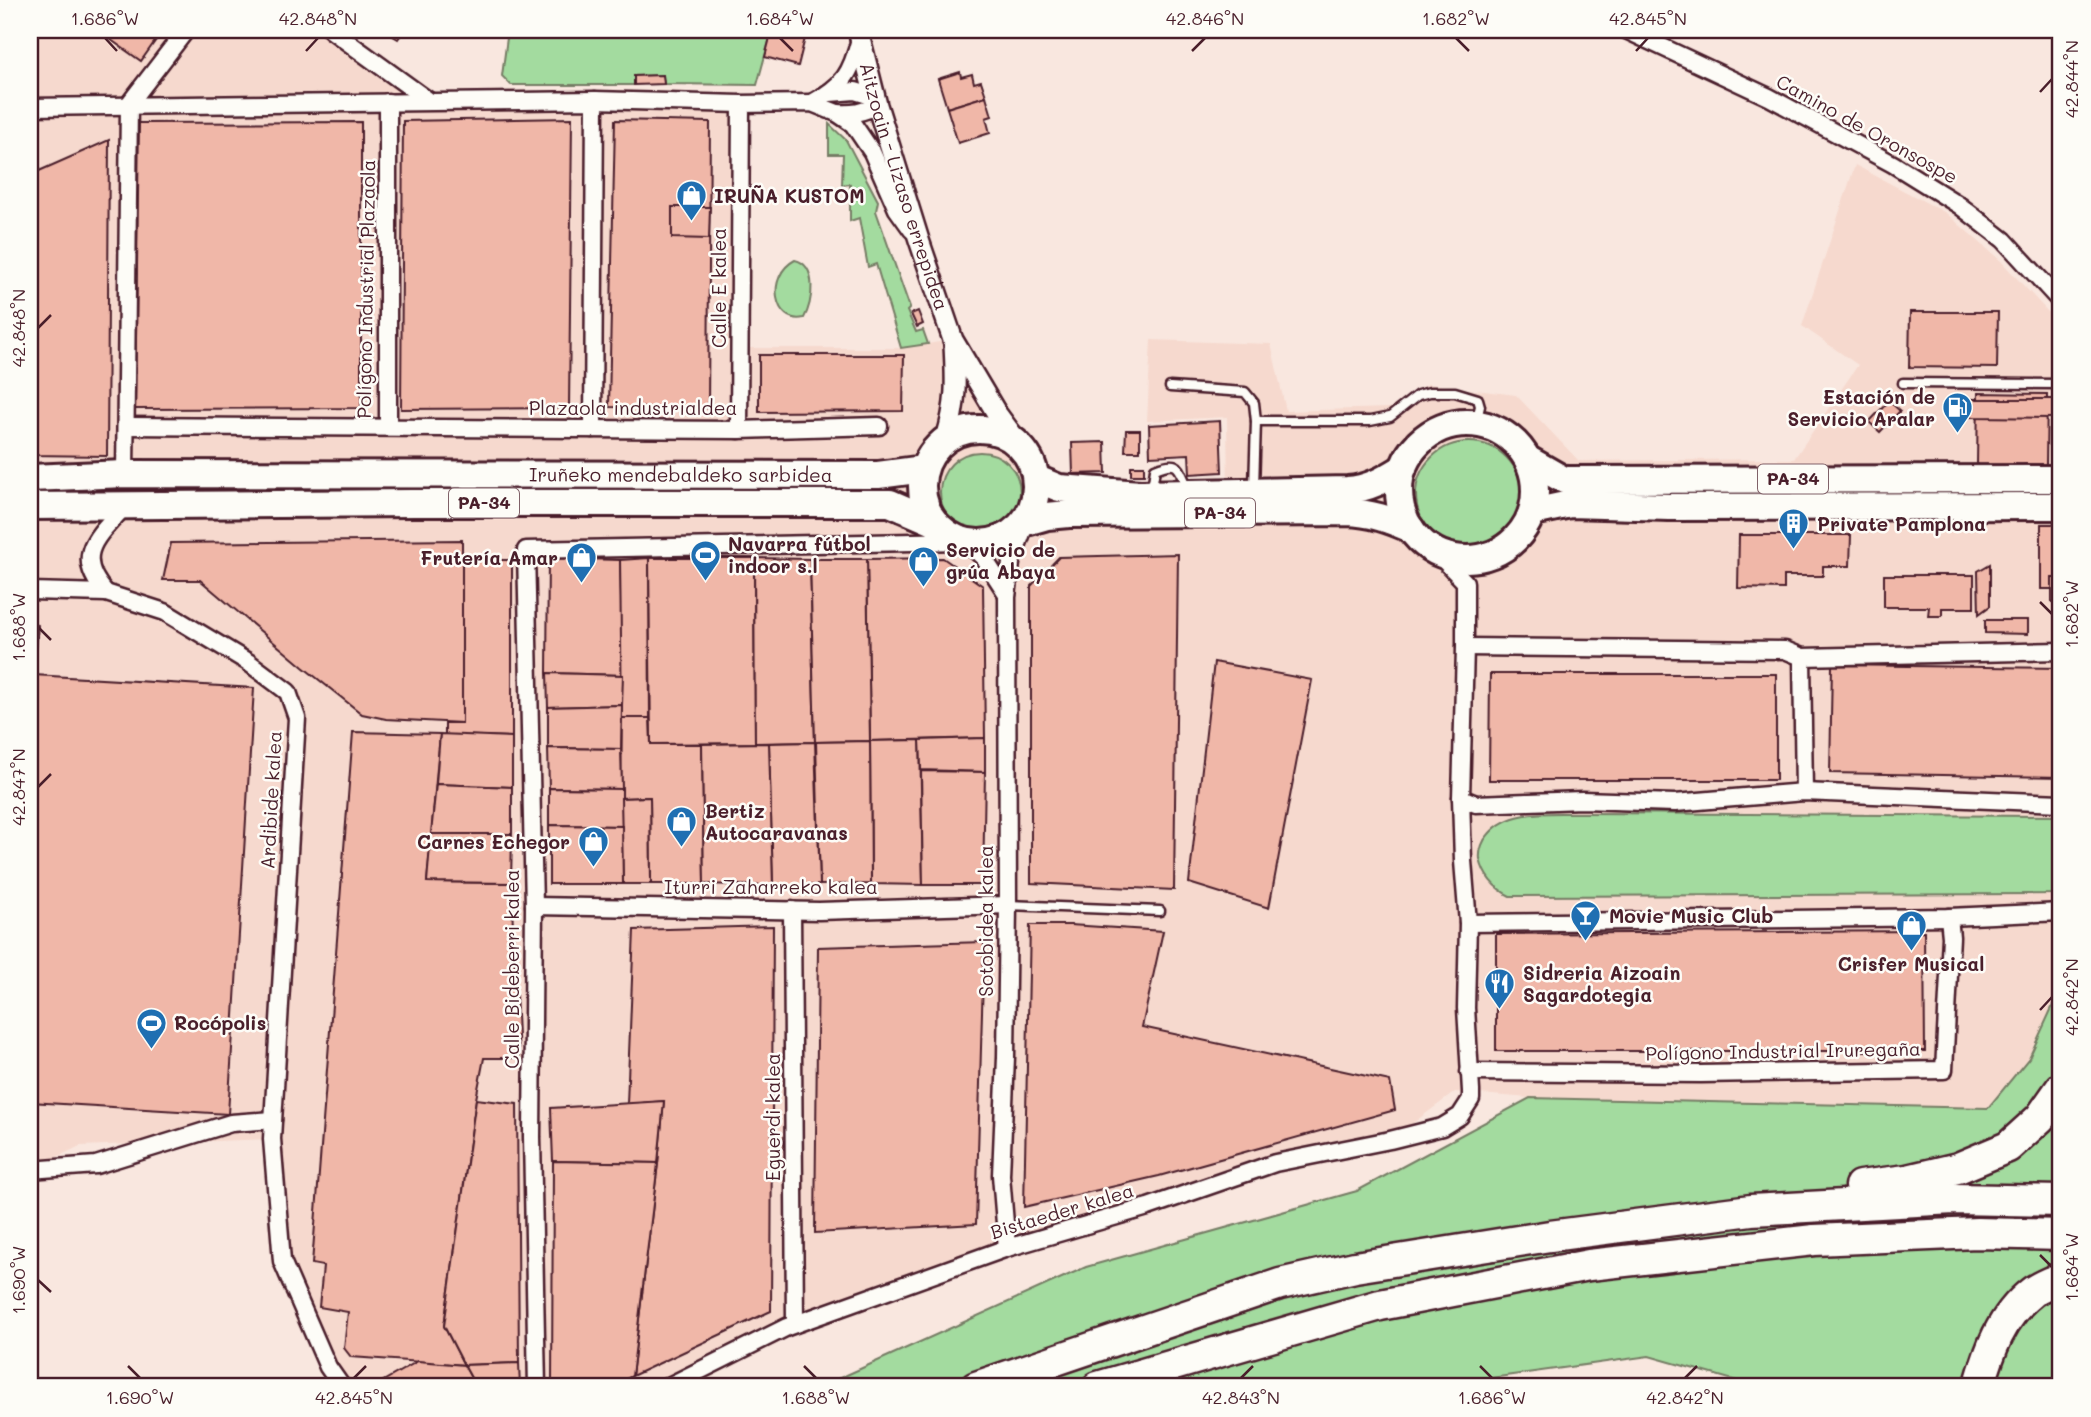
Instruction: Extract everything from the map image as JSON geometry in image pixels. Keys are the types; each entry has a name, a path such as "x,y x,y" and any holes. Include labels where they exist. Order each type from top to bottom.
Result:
{"highway":[{"name":"PA-34","path":"1437,553 1422,543 1410,529 1399,499 1399,484 1403,468 1415,448 1432,433 1445,426 1461,423 1491,426 1513,440 1530,460 1564,480 2061,479"},
{"path":"934,522 923,497 924,469 933,452 946,439 968,429 992,429 1017,441 1030,457 1037,480 1036,497 1026,522"},
{"path":"1437,553 1465,560 1494,554 1519,537 1533,512 1536,486 1530,460"},
{"name":"PA-34","path":"1037,480 1059,488 1140,494 1363,489 1379,483 1403,468"},
{"name":"Iruñeko mendebaldeko sarbidea","path":"30,478 125,474 878,475 924,469"},
{"name":"Iruñeko mendebaldeko sarbidea","path":"30,506 890,503 934,522"},
{"name":"PA-34","path":"1533,512 1570,505 2061,506"},
{"name":"PA-34","path":"934,522 945,532 964,541 988,543 1003,538 1026,522 1069,514 1347,512 1368,513 1410,529"},
{"path":"976,1387 1280,1284 1355,1267 1494,1227 1710,1196 1849,1187 1907,1180 1958,1168 2008,1147 2040,1118 2061,1088"},
{"path":"1355,1267 1550,1236 1751,1210 1954,1199 2061,1201"},
{"path":"1098,1387 1380,1305 1589,1265 1814,1240 1977,1233 2061,1235"},
{"path":"1979,1387 1989,1353 2007,1317 2033,1292 2061,1277"}],"street":[{"path":"125,474 129,104 186,30"},
{"path":"331,30 429,100"},
{"name":"Camino de Oronsospe","path":"1626,30 1769,97 1893,164 1959,205 2004,240 2061,302"},
{"path":"811,103 843,82 852,69 859,34"},
{"name":"Aitzoain - Lizaso errepidea","path":"859,34 876,101 953,340"},
{"path":"830,93 855,91 876,101 866,111 837,113"},
{"path":"30,107 429,100 811,103 837,113 853,124 862,135 898,209 919,240"},
{"path":"593,429 595,100"},
{"name":"Polígono Industrial Plazaola","path":"126,426 388,427 388,102"},
{"name":"Calle E kalea","path":"739,430 741,104"},
{"path":"946,439 954,411 957,383 953,340"},
{"path":"953,340 997,415 1017,441"},
{"name":"Plazaola industrialdea","path":"388,427 739,430 879,426"},
{"path":"106,593 95,581 89,554 96,537 126,505"},
{"name":"Sotobidea kalea","path":"1007,1248 1001,1175 1008,905 1007,594 1011,563 1026,522"},
{"path":"964,541 983,556 1007,594"},
{"name":"Calle Bideberri kalea","path":"537,1387 532,1137 534,906 526,550 964,541"},
{"path":"1437,553 1465,582 1461,797 1468,923 1466,1008 1469,1072"},
{"name":"Ardibide kalea","path":"30,591 106,593 165,612 248,662 288,692 297,718 272,1139 282,1261 328,1367 342,1387"},
{"path":"1465,647 1785,650 1802,657 2061,651"},
{"path":"1802,657 1804,792"},
{"path":"1461,797 1476,804 1582,800 1675,803 1804,792 2061,803"},
{"name":"Iturri Zaharreko kalea","path":"534,906 819,911 1008,905"},
{"name":"Eguerdi kalea","path":"792,910 795,1324"},
{"path":"1468,923 1949,917 2061,912"},
{"name":"Polígono Industrial Iruregaña","path":"1469,1072 1701,1074 1944,1070 1951,937 1949,917"},
{"name":"Bistaeder kalea","path":"667,1387 795,1324 1007,1248 1148,1207 1275,1163 1442,1127 1460,1116 1471,1099 1469,1072"},
{"path":"30,1170 96,1165 231,1123 273,1121"}],"lane":[{"path":"1903,383 2061,384"},
{"path":"1170,387 1245,393 1254,403 1256,422 1253,491"},
{"path":"1256,422 1370,421 1390,417 1418,395 1455,392 1478,399 1480,406 1476,423"},
{"path":"1008,905 1160,911"}],"shaded area":[{"path":"30,30 331,30 429,100 741,104 744,348 901,348 953,340 1019,441 1048,493 1228,497 1227,417 1147,421 1151,340 1271,344 1286,411 1390,408 1428,384 1516,395 1579,461 1794,459 1858,365 1802,326 1855,165 1946,213 2000,260 2061,326 2061,988 2029,1058 2014,1081 1988,1108 1530,1098 1455,1092 1390,1140 1275,1163 787,1327 667,1387 342,1387 282,1261 272,1139 80,1146 30,1170"}],"green space":[{"path":"508,30 570,30 617,34 632,30 772,30 757,85 664,84 663,75 634,76 634,85 511,85 502,76"},
{"path":"829,124 846,140 878,201 876,211 910,308 907,311 916,332 923,330 928,344 901,348 876,264 868,267 859,218 850,221 850,184 842,185 843,154 829,154"},
{"path":"795,260 807,269 812,285 810,303 804,318 794,318 786,314 777,298 780,277 786,267"},
{"path":"1469,442 1489,446 1506,458 1518,475 1522,495 1518,515 1506,532 1489,544 1469,548 1449,544 1432,532 1420,515 1416,495 1420,475 1432,458 1449,446"},
{"path":"980,452 995,455 1008,464 1017,477 1020,492 1017,507 1008,520 995,529 980,532 965,529 952,520 943,507 940,492 943,477 952,464 965,455"},
{"path":"1545,813 2061,816 2061,894 1510,896 1487,877 1480,859 1483,842 1498,826 1520,816"},
{"path":"2061,988 2061,1387 1758,1387 1649,1356 1426,1387 820,1387 1086,1267 1357,1191 1530,1098 1988,1108 2029,1058"}],"building":[{"path":"97,30 163,30 141,61"},
{"path":"383,30 404,30 398,39"},
{"path":"772,30 807,30 798,66 765,57"},
{"path":"960,72 961,77 972,74 974,83 981,81 986,96 947,108 938,79"},
{"path":"663,75 664,84 634,85 634,76"},
{"path":"986,96 992,116 986,118 990,133 958,143 947,108"},
{"path":"572,118 569,408 401,409 403,121"},
{"path":"615,120 710,122 708,408 609,407"},
{"path":"361,122 361,408 135,409 139,123"},
{"path":"109,140 107,456 30,455 30,175"},
{"name":"IRUÑA KUSTOM","path":"672,207 710,207 709,239 672,238"},
{"path":"918,311 923,324 917,327 911,314"},
{"path":"1910,312 1998,312 1997,368 1909,367"},
{"path":"759,355 904,355 903,411 759,412"},
{"path":"1978,393 2047,394 2046,465 1977,465"},
{"path":"1971,399 2055,399 2054,418 1971,417"},
{"path":"1889,401 1900,411 1880,432 1869,422"},
{"path":"1220,421 1222,472 1190,474 1189,454 1150,456 1149,425"},
{"path":"1126,430 1140,430 1140,451 1125,451"},
{"path":"1105,442 1106,473 1073,474 1072,443"},
{"path":"1131,466 1144,466 1144,475 1131,475"},
{"path":"2041,524 2061,524 2061,589 2041,589"},
{"name":"Private Pamplona","path":"1739,535 1851,535 1850,566 1823,566 1823,576 1784,576 1784,589 1738,588"},
{"path":"462,540 462,723 386,719 362,714 200,580 163,580 171,543"},
{"path":"1178,554 1174,890 1031,883 1031,586 1059,557"},
{"path":"548,558 620,560 623,675 547,673"},
{"path":"649,558 650,718 622,718 620,560"},
{"path":"649,558 754,558 755,743 651,744"},
{"path":"754,558 810,559 815,742 755,743"},
{"path":"943,558 983,586 985,738 870,741 867,559"},
{"path":"810,559 867,559 870,741 815,742"},
{"path":"462,560 512,560 512,737 445,735 445,723 462,723"},
{"path":"1990,564 1990,606 1979,614 1978,571"},
{"path":"1884,575 1974,575 1974,608 1942,608 1942,616 1928,616 1929,607 1884,607"},
{"path":"2052,578 2061,578 2061,602 2052,602"},
{"path":"1985,620 2028,620 2028,634 1985,633"},
{"path":"30,624 38,625 34,675 254,688 228,1114 30,1102"},
{"path":"1214,662 1312,680 1269,908 1189,883"},
{"path":"1832,665 2061,668 2061,777 1830,773"},
{"path":"547,673 623,675 622,705 548,707"},
{"path":"1490,674 1776,674 1776,780 1489,780"},
{"path":"622,705 621,749 548,748 548,707"},
{"path":"622,718 650,718 651,744 702,744 704,884 651,884 650,797 621,798"},
{"path":"622,718 650,718 651,744 702,744 704,884 651,884 650,797 621,798"},
{"path":"353,732 440,734 427,882 511,883 519,1058 484,1058 476,1099 444,1326 464,1365 351,1357 344,1348 348,1312 319,1307 323,1266 312,1264"},
{"path":"440,734 512,737 512,787 436,784"},
{"path":"985,738 985,772 921,770 920,740"},
{"path":"920,740 923,885 871,884 870,741"},
{"path":"870,741 871,884 820,885 816,742"},
{"path":"815,742 820,885 773,886 769,743"},
{"path":"769,743 773,886 704,884 702,744"},
{"path":"548,748 621,749 622,789 549,788"},
{"path":"921,771 985,772 983,885 923,885"},
{"path":"436,784 512,787 512,834 431,834"},
{"path":"549,788 622,789 622,826 549,825"},
{"path":"650,797 651,884 623,884 621,798"},
{"path":"549,825 622,826 623,884 549,884"},
{"path":"431,834 512,834 511,883 427,882"},
{"path":"1030,925 1163,931 1142,1027 1390,1081 1395,1110 1159,1176 1024,1207"},
{"path":"773,926 771,1311 632,1376 664,1101 627,1104 634,930"},
{"path":"1924,931 1925,1051 1496,1051 1496,934"},
{"path":"984,942 976,1224 815,1233 818,947"},
{"path":"476,1099 517,1104 519,1363 464,1365 444,1326"},
{"path":"664,1101 658,1163 553,1161 551,1108"},
{"path":"553,1161 658,1163 632,1376 611,1387 552,1387"},
{"path":"418,1361 464,1365 476,1387 373,1387"},
{"path":"519,1363 520,1387 476,1387 464,1365"}],"place":[{"name":"IRUÑA KUSTOM","path":"691,223"},
{"name":"Estación de Servicio Aralar","path":"1958,435"},
{"name":"Private Pamplona","path":"1794,551"},
{"name":"Navarra fútbol indoor s.l","path":"705,582"},
{"name":"Frutería Amar","path":"581,585"},
{"name":"Servicio de grúa Abaya","path":"923,588"},
{"name":"Bertiz Autocaravanas","path":"682,849"},
{"name":"Carnes Echegor","path":"593,869"},
{"name":"Movie Music Club","path":"1586,943"},
{"name":"Crisfer Musical","path":"1911,952"},
{"name":"Sidreria Aizoain Sagardotegia","path":"1500,1011"},
{"name":"Rocópolis","path":"151,1050"}]}
